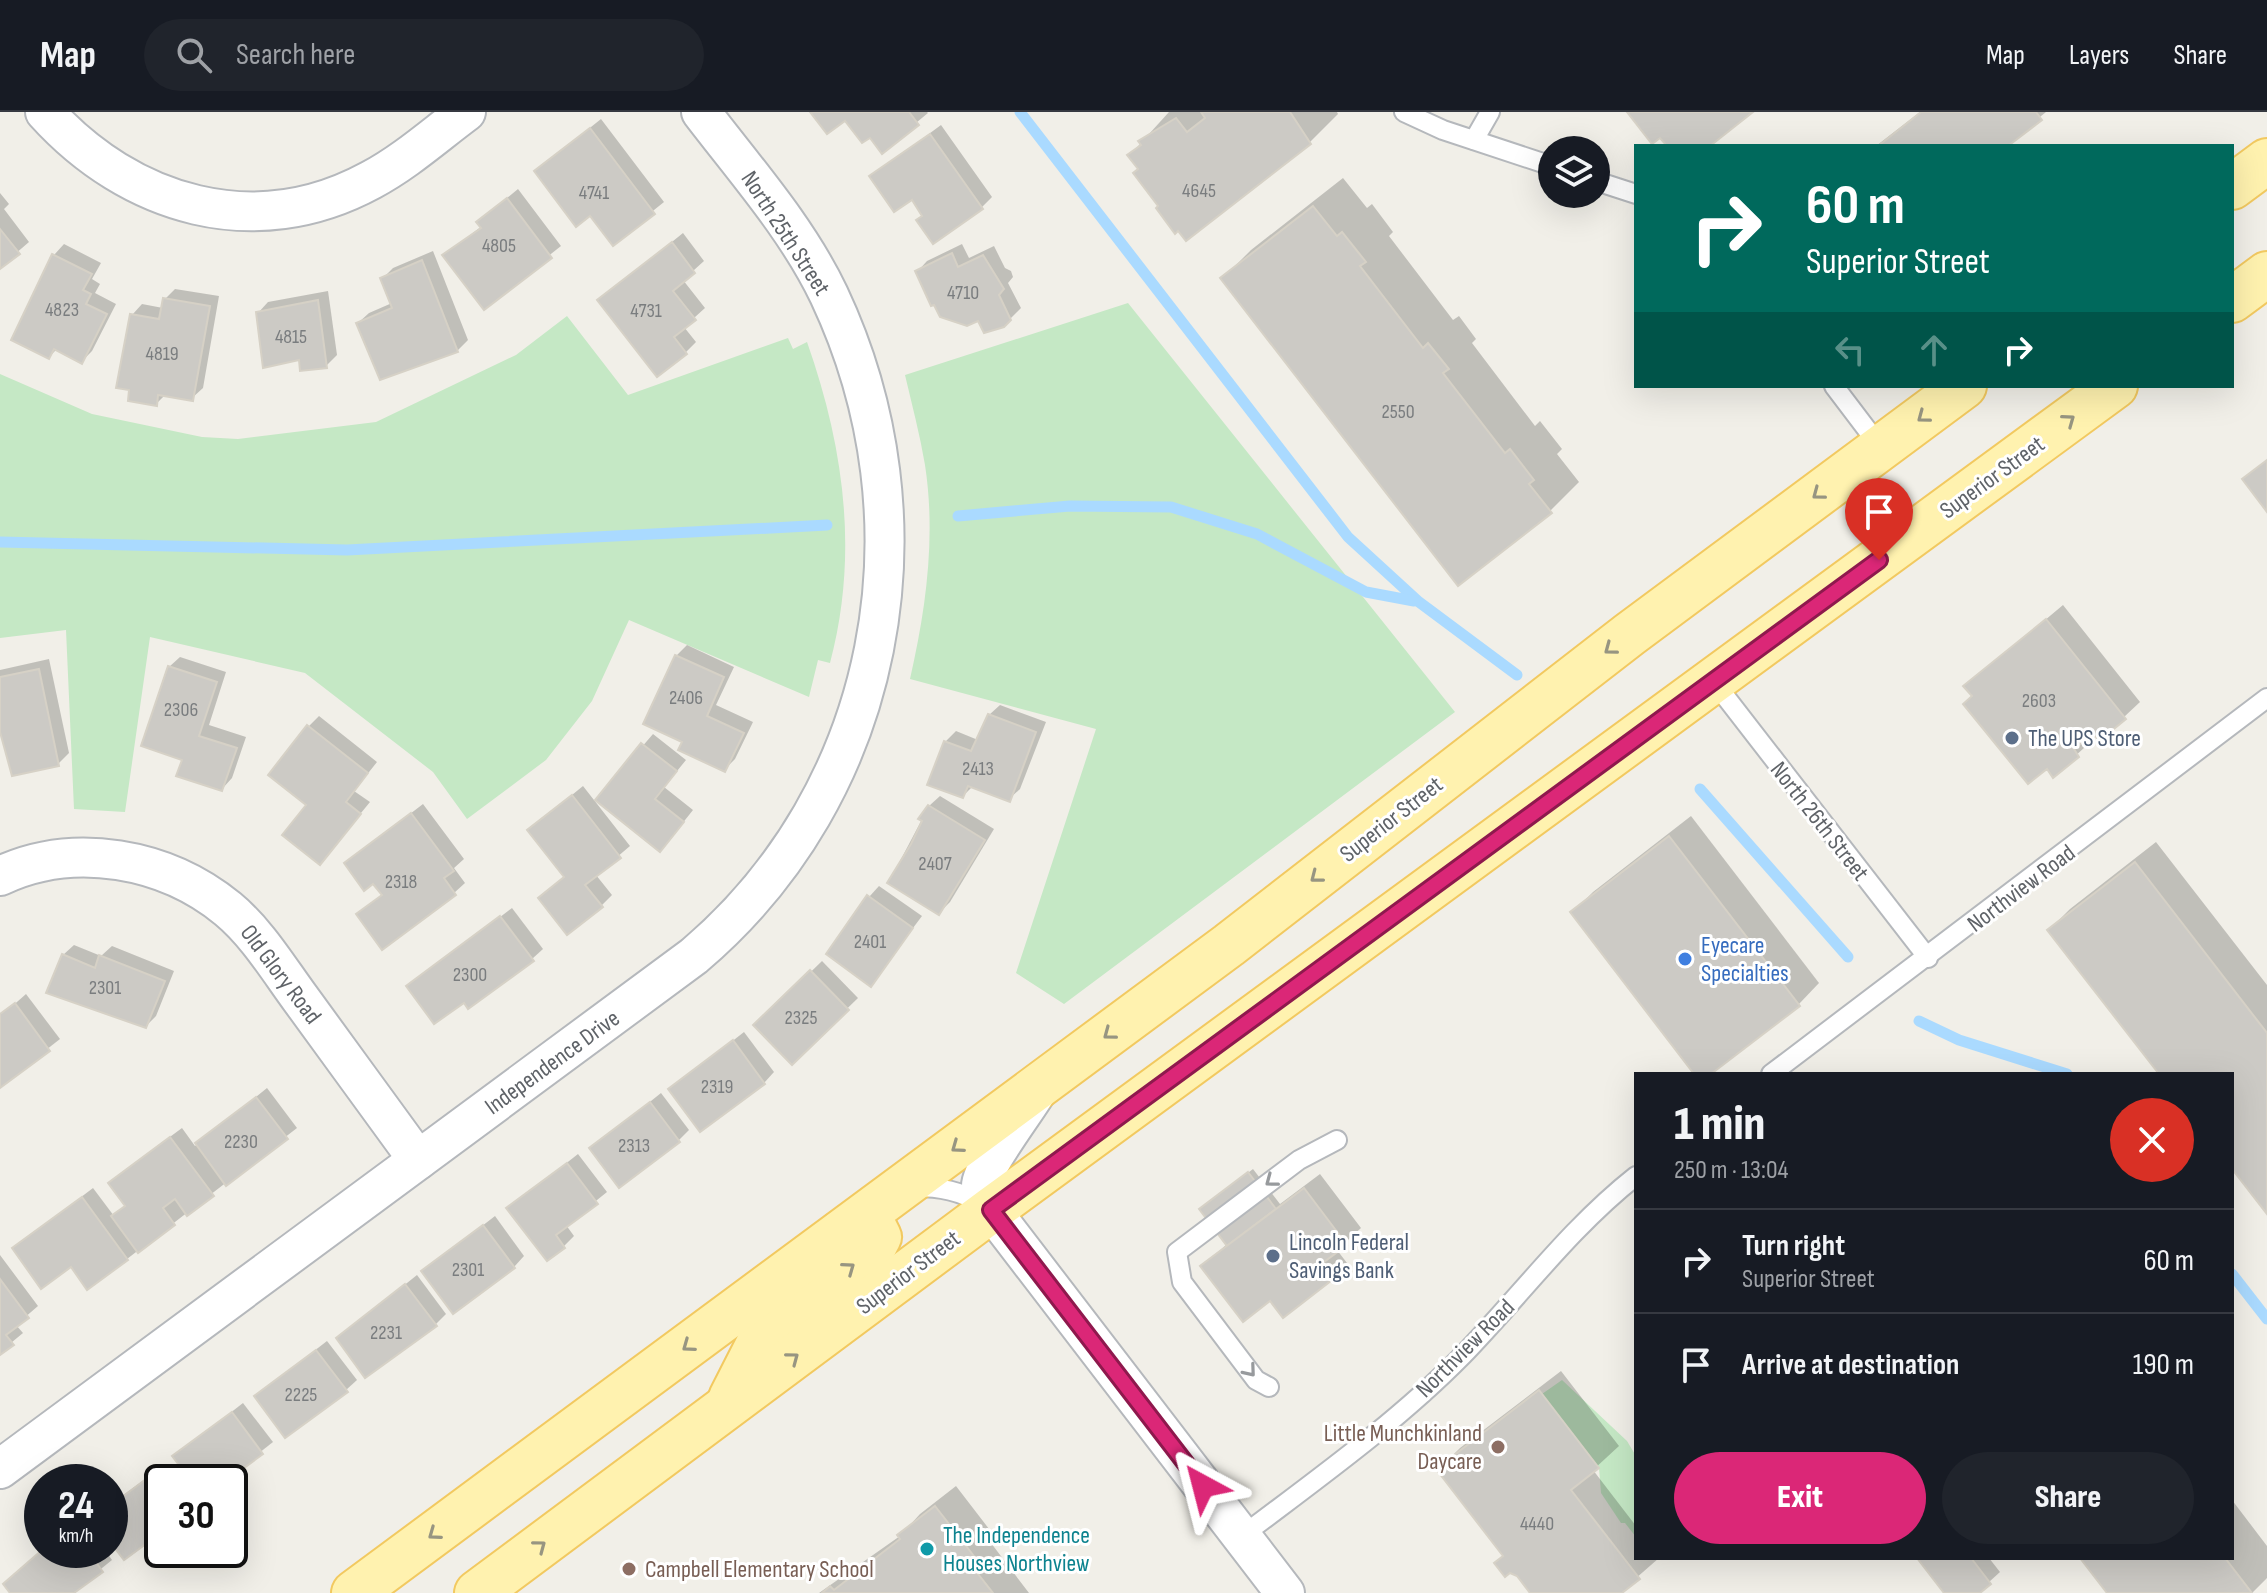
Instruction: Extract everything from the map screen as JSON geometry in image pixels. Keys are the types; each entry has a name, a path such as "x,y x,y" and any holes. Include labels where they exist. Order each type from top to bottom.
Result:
{"main road":[{"path":"2234,186 2267,161"},
{"path":"2234,299 2267,274"},
{"name":"Superior Street","path":"354,1593 1229,945 1630,634 1961,388"},
{"name":"Superior Street","path":"477,1593 991,1210 2112,388"},
{"path":"726,1407 759,1343 784,1316 871,1252 879,1237 875,1229 866,1227 841,1233"}],"street":[{"path":"45,112 95,161 135,185 178,201 241,211 284,209 318,202 359,187 408,157 466,112"},
{"name":"North 25th Street","path":"701,112 770,202 828,293 865,391 886,503"},
{"name":"Independence Drive","path":"0,1469 672,974 729,923 775,870 826,790 856,720 881,611 886,503"},
{"name":"Old Glory Road","path":"0,876 38,862 96,857 167,873 213,897 254,936 418,1160"},
{"path":"1042,1084 1004,1144 985,1166 981,1187 991,1210 1285,1593"}],"lane":[{"path":"1404,112 1538,161"},
{"path":"1474,140 1490,112"},
{"path":"1610,186 1634,193"},
{"path":"1836,388 1881,448"},
{"name":"North 26th Street","path":"1714,682 1928,958"},
{"name":"Northview Road","path":"1774,1072 2267,698"},
{"path":"1269,1387 1256,1380 1182,1282 1177,1252 1299,1160 1337,1140"},
{"name":"Northview Road","path":"1242,1536 1350,1455 1428,1388 1500,1316 1568,1235 1634,1178"},
{"path":"902,1187 937,1187 967,1195 991,1210"}],"green space":[{"path":"1128,303 1455,712 1064,1004 1016,973 1096,729 910,679 925,600 930,519 925,465 905,375"},
{"path":"567,316 628,395 788,338 793,349 807,342 820,381 838,461 845,541 844,582 830,663 818,660 809,697 629,620 592,701 546,760 467,819 433,772 305,673 150,637 125,812 74,809 66,630 0,638 0,374 92,414 202,437 238,439 376,422 516,355"},
{"path":"1562,1380 1627,1441 1634,1453 1634,1534 1625,1523 1621,1523 1601,1493 1599,1468 1542,1394"}],"building":[{"path":"810,112 909,112 919,125 882,154 870,138 862,143 845,121 827,134"},
{"path":"1201,112 1290,112 1311,144 1186,241 1178,231 1175,234 1156,208 1158,206 1133,173 1138,169 1127,155 1141,145 1138,141 1176,118 1187,132 1205,118"},
{"path":"1627,112 1753,112 1713,144 1665,144 1660,138 1652,144"},
{"path":"1921,112 2036,112 2042,120 2011,144 1881,144"},
{"path":"590,128 655,214 613,246 590,216 576,227 534,171"},
{"path":"930,134 983,209 933,244 916,220 922,216 912,200 894,212 869,176"},
{"path":"507,198 552,258 484,310 442,255 481,228 476,222"},
{"path":"1313,206 1337,236 1342,232 1366,262 1360,266 1423,348 1428,343 1449,369 1443,373 1505,453 1510,449 1534,480 1529,484 1552,513 1458,586 1220,278"},
{"path":"0,229 20,254 0,269"},
{"path":"672,242 695,273 673,291 696,320 674,337 687,354 657,377 597,300"},
{"path":"952,253 958,267 983,255 1004,289 999,295 1011,320 1004,327 984,333 978,321 967,326 940,317 934,305 931,306 915,271"},
{"path":"52,254 92,274 83,290 91,294 86,304 107,314 82,364 54,349 49,359 11,340"},
{"path":"422,260 458,352 380,380 356,323 392,308 380,278"},
{"path":"163,298 210,306 193,401 158,395 157,406 128,401 129,390 116,388 130,314 159,319"},
{"path":"318,300 327,368 300,371 299,360 263,368 256,312"},
{"path":"2267,460 2267,512 2242,479"},
{"path":"2046,619 2126,719 2099,741 2093,733 2074,749 2079,757 2053,778 2047,769 2028,784 1963,704 1972,696 1963,686"},
{"path":"675,655 724,677 707,716 744,733 725,772 678,750 682,742 643,724"},
{"path":"168,666 217,682 199,736 237,748 222,791 176,776 182,760 141,746"},
{"path":"39,669 59,766 12,776 0,732 0,677"},
{"path":"988,714 1036,732 1010,802 968,786 963,798 927,785 944,741 971,751"},
{"path":"307,725 368,773 346,802 361,814 320,865 282,835 306,805 268,775"},
{"path":"641,743 677,771 655,799 684,822 660,852 595,800"},
{"path":"572,795 621,858 585,885 603,907 567,935 538,898 564,877 527,830"},
{"path":"928,805 985,840 939,915 887,883 911,844 922,821 918,819"},
{"path":"411,813 454,871 444,878 456,895 382,950 356,914 382,895 373,884 364,891 344,863"},
{"name":"Eyecare Specialties","path":"1669,836 1800,1006 1714,1072 1692,1072 1570,912"},
{"path":"2135,862 2267,1033 2267,1214 2234,1172 2234,1072 2157,1072 2047,930"},
{"path":"867,895 913,928 871,987 826,954"},
{"path":"500,916 534,961 468,1009 464,1003 434,1024 406,986"},
{"path":"62,954 95,968 99,955 165,981 146,1028 46,993"},
{"path":"810,970 849,1010 792,1065 753,1025"},
{"path":"15,1003 50,1051 0,1088 0,1014"},
{"path":"733,1040 765,1084 700,1132 668,1089"},
{"path":"256,1097 288,1139 226,1186 195,1143"},
{"path":"650,1102 680,1142 619,1188 589,1148"},
{"path":"170,1137 214,1196 187,1216 175,1199 163,1208 175,1225 138,1253 111,1216 125,1206 108,1183"},
{"path":"567,1163 598,1204 556,1235 565,1248 547,1261 506,1208"},
{"path":"1248,1172 1276,1209 1227,1246 1199,1209"},
{"name":"Lincoln Federal Savings Bank","path":"1304,1188 1347,1245 1320,1265 1332,1280 1283,1318 1270,1301 1243,1322 1200,1266"},
{"path":"82,1197 128,1260 87,1290 71,1267 41,1289 12,1248"},
{"path":"483,1225 515,1268 453,1314 421,1271"},
{"path":"0,1279 29,1318 6,1335 14,1345 0,1355"},
{"path":"405,1284 437,1326 365,1378 336,1338"},
{"path":"316,1350 348,1392 285,1438 254,1396"},
{"name":"Little Munchkinland Daycare","path":"1539,1390 1599,1468 1571,1490 1640,1579 1622,1593 1530,1593 1517,1576 1510,1573 1505,1577 1494,1563 1503,1556 1436,1469"},
{"path":"232,1412 263,1454 248,1465 178,1464 172,1456"},
{"path":"144,1481 144,1545 128,1557 128,1493"},
{"name":"The Independence Houses Northview","path":"935,1506 977,1560 971,1565 993,1593 822,1593 830,1586 834,1590 900,1539 897,1535"},
{"path":"1919,1560 1973,1560 1991,1584 1980,1593 1944,1593"},
{"path":"2082,1560 2227,1560 2252,1593 2107,1593"},
{"path":"24,1566 100,1568 103,1572 74,1593 10,1593 3,1584"}],"waterway":[{"path":"1020,112 1348,537 1419,602 1517,675"},
{"path":"958,516 1070,506 1171,507 1257,534 1366,592 1414,601"},
{"path":"0,542 347,550 827,525"},
{"path":"1700,789 1848,957"},
{"path":"1919,1021 1959,1040 2061,1072"},
{"path":"2234,1277 2267,1319"}],"place":[{"name":"The UPS Store","path":"2012,738"},
{"name":"Eyecare Specialties","path":"1685,959"},
{"name":"Lincoln Federal Savings Bank","path":"1273,1256"},
{"name":"Little Munchkinland Daycare","path":"1498,1447"},
{"name":"The Independence Houses Northview","path":"927,1549"},
{"name":"Campbell Elementary School","path":"629,1569"}],"route":[{"path":"1203,1486 991,1210 1879,560"}]}
